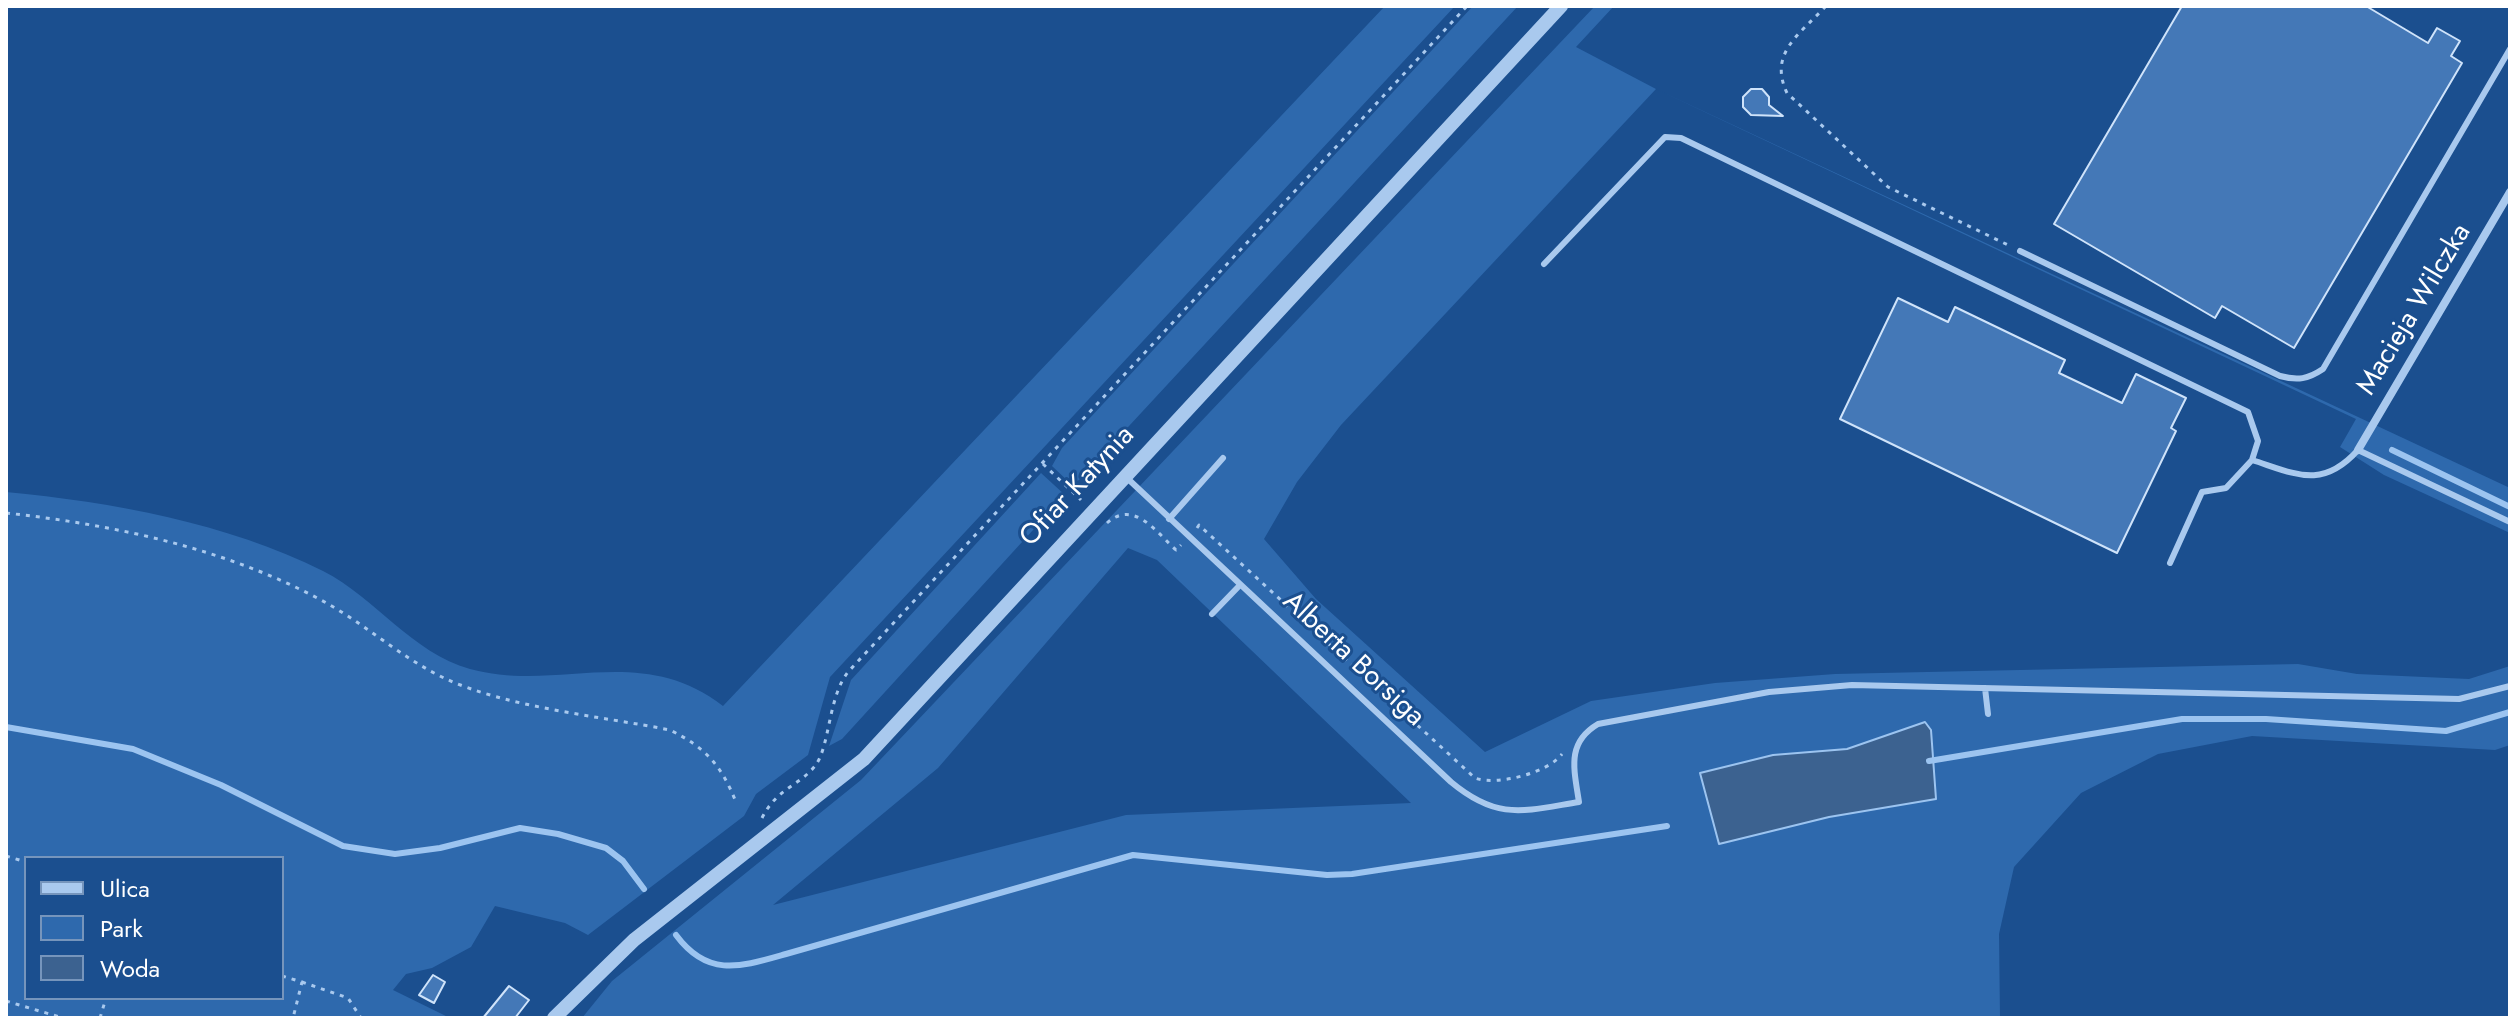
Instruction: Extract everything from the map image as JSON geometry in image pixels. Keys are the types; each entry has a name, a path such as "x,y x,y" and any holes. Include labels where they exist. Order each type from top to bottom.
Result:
{"street":[{"name":"Ofiar Katynia","path":"554,1018 601,968 864,759 1561,6"},
{"name":"Macieja Wilczka","path":"2358,450 2510,192"}],"lane":[{"path":"2020,251 2280,376 2296,381 2311,377 2323,369 2510,49"},
{"path":"1544,264 1665,137 1681,138 2248,412 2258,441 2252,460 2226,488 2202,492 2170,563"},
{"path":"2252,460 2306,476 2327,476 2346,464 2358,450 2510,522"},
{"path":"1169,519 1223,458"},
{"name":"Alberta Borsiga","path":"1124,476 1473,800 1486,807 1512,812 1579,802 1573,755 1577,743"},
{"path":"1212,614 1240,585"},
{"path":"1577,743 1585,732 1612,719 1769,692 1852,685 2416,700 2459,699 2510,686"},
{"path":"1985,688 1988,714"}],"path":[{"path":"760,822 780,793 816,765 844,678 1467,6"},
{"path":"1826,6 1780,58 1779,75 1787,93 1888,187 2020,251"},
{"path":"1042,463 1074,493"},
{"path":"6,513 78,521 216,555 273,575 325,602 403,656 445,679 487,694 670,730 692,741 722,769 736,802"},
{"path":"1106,523 1120,513 1138,516 1176,550"},
{"path":"1199,525 1475,778 1491,781 1550,766 1567,747 1577,743"},
{"path":"284,977 348,998 361,1018"},
{"path":"293,1018 302,982"},
{"path":"6,1001 63,1018"}],"green space":[{"path":"1385,6 1455,6 830,677 808,755 756,794 744,816 588,935 565,923 495,906 471,947 432,968 406,974 393,990 450,1018 6,1018 6,492 87,502 168,517 286,554 342,582 430,651 470,669 503,675 535,676 630,672 661,677 692,687 723,706"},
{"path":"1473,6 1518,6 1079,480 1071,484 1052,466 1062,448"},
{"path":"1595,6 1614,6 1576,47 1656,89 1341,425 1297,482 1264,539 1316,599 1485,752 1591,701 1715,683 1835,674 2298,664 2357,674 2469,679 2510,666 2510,745 2495,750 2252,736 2158,754 2081,793 2014,867 1999,934 2000,1018 582,1018 612,981 861,780","holes":["1128,548 1157,560 1411,803 1126,815 773,905 938,768"]},
{"path":"1656,89 2510,488 2510,533 2384,475 2340,447 2356,419"},
{"path":"1041,473 1065,495 842,739 829,746 851,680"}],"water":[{"path":"1925,722 1931,730 1936,799 1829,817 1719,844 1700,773 1773,755 1847,749"}],"building":[{"path":"2182,6 2366,6 2428,43 2437,28 2460,41 2451,56 2462,63 2294,348 2222,306 2215,318 2054,224"},
{"path":"1751,89 1762,89 1769,97 1769,105 1783,116 1751,115 1743,107 1743,97"},
{"path":"1898,298 1948,322 1955,307 2065,360 2059,373 2122,403 2136,374 2186,398 2171,428 2176,431 2117,553 1840,419"},
{"path":"433,975 445,982 434,1003 419,995"},
{"path":"509,986 529,1000 515,1018 483,1018"}],"waterway":[{"path":"2392,450 2510,507"},
{"path":"1929,761 2182,719 2266,719 2446,731 2510,712"},
{"path":"6,727 133,749 221,785 343,846 395,854 440,848 520,828 558,834 606,848 623,861 644,889"},
{"path":"676,935 700,958 726,966 739,965 1133,855 1327,875 1352,874 1667,826"}]}
